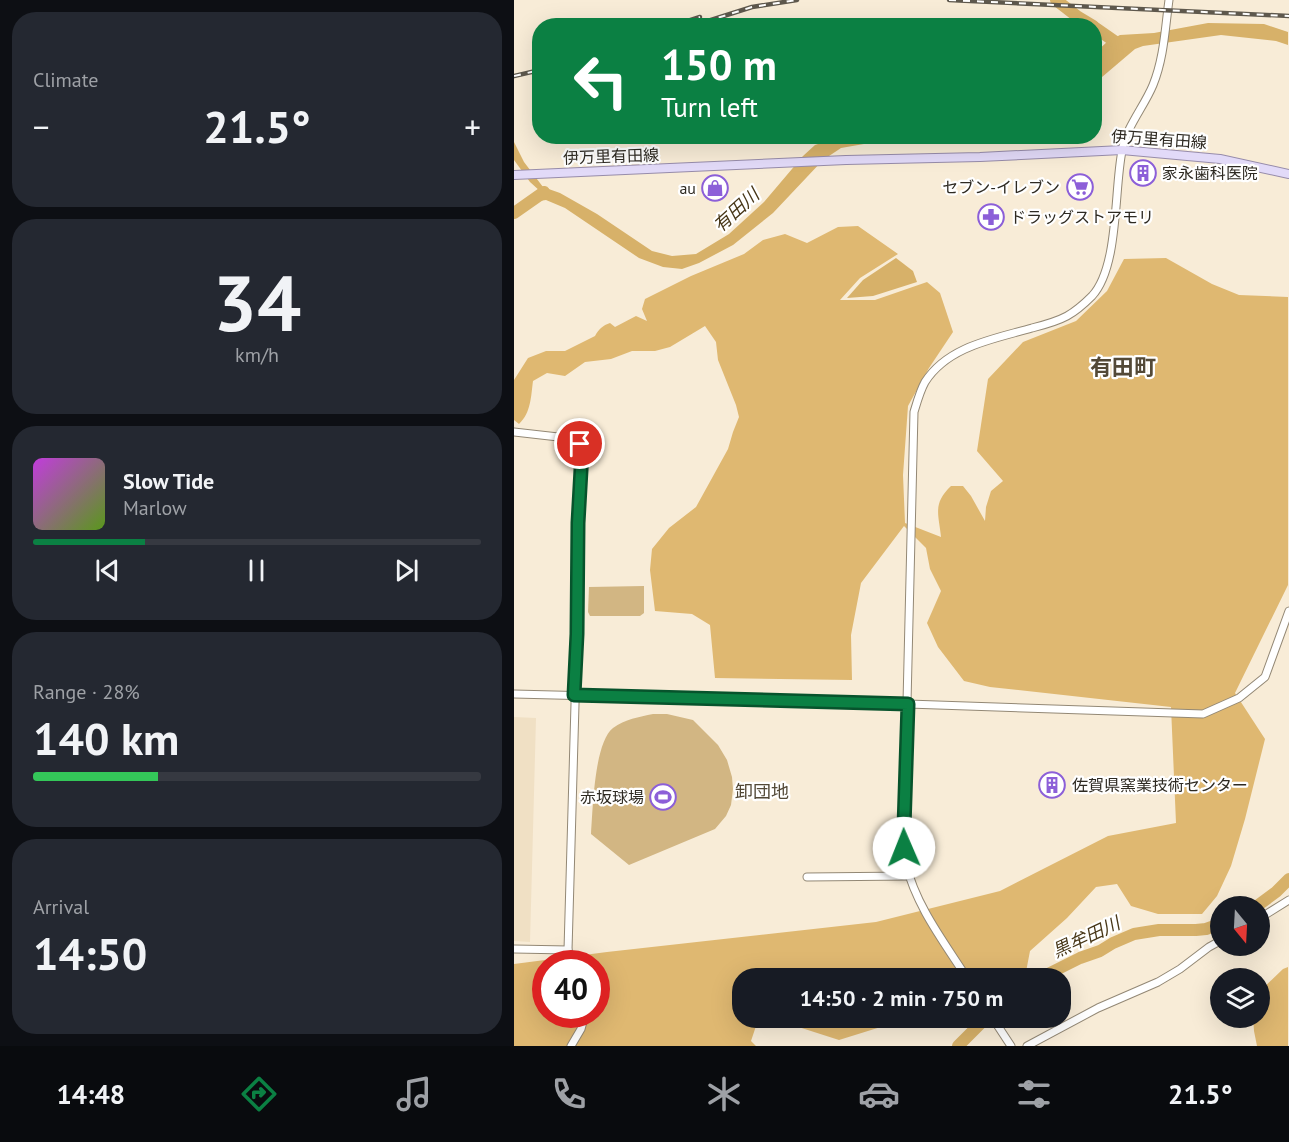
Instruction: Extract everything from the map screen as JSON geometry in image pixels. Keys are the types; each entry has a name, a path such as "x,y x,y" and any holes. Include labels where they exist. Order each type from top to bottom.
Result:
{"main road":[{"name":"伊万里有田線","path":"514,176 846,160 980,157 1122,150 1220,159 1288,174"}],"street":[{"path":"961,968 926,912 905,862 914,412 924,384 943,362 956,353 991,340 1066,317 1094,294 1104,278 1117,203 1122,150 1129,131 1153,85 1162,53 1169,0"},
{"path":"514,432 567,438 580,444 582,452 578,523 568,950 514,949"},
{"path":"514,694 1203,714 1239,699 1265,677 1288,611"},
{"path":"807,877 910,876"},
{"path":"1270,912 1288,900"},
{"path":"1027,1046 1098,1008 1159,982 1210,946"},
{"path":"571,1046 580,1028"},
{"path":"999,1028 1011,1046"}],"shaded area":[{"path":"1208,23 1264,24 1288,32 1288,45 1276,41 1221,35 1143,46 1135,49 1102,77 1102,47 1108,41 1120,35 1154,33"},
{"name":"有田川","path":"514,142 524,162 543,187 560,193 597,214 652,251 672,256 696,254 729,234 764,202 815,145 864,144 841,148 823,160 773,213 733,245 699,263 682,269 663,267 639,258 565,208 546,200 539,201 541,192 530,182 514,160"},
{"path":"858,226 898,254 860,278 840,300 875,300 927,282 940,293 953,332 929,368 908,406 903,475 905,523 941,537 939,504 951,486 963,486 985,521 991,491 1003,481 977,451 988,379 1023,342 1076,321 1107,291 1124,259 1166,258 1212,284 1239,295 1288,297 1288,585 1235,693 1265,739 1231,866 1217,896 1210,896 1210,904 1202,914 1158,914 1131,906 1117,884 1096,887 1067,918 1030,951 1027,968 732,968 732,1028 755,1028 751,1041 756,1046 514,1046 514,964 532,962 532,1028 610,1028 610,952 876,922 1000,891 1108,836 1176,823 1171,707 990,687 964,681 938,647 927,623 941,591 930,569 926,548 904,526 861,583 851,635 852,680 715,678 710,625 692,614 655,611 650,570 652,549 669,528 696,507 728,449 739,417 718,360 716,342 705,326 670,347 655,351 632,351 611,359 585,362 565,376 547,373 533,381 530,404 523,420 519,424 514,420 514,380 528,358 546,351 565,351 595,336 601,328 610,323 615,327 636,316 647,321 642,309 645,299 691,276 744,254 763,240 785,234 807,243 838,227"},
{"path":"896,258 913,271 917,282 873,296 847,298 863,280"},
{"path":"644,586 644,613 640,616 590,616 588,612 589,587"},
{"name":"赤坂球場","path":"653,714 667,714 693,720 718,745 727,760 732,777 731,805 726,816 715,829 629,865 591,834 598,762 602,747 613,728 627,720"},
{"path":"514,717 536,718 530,942 514,941"},
{"path":"1288,967 1288,1046 1257,1046 1254,1028 1270,1028 1270,981"},
{"path":"802,1028 878,1028 839,1040"}],"waterway":[{"path":"1056,0 1080,18"},
{"path":"1102,33 1126,47"},
{"path":"514,213 544,192"},
{"name":"黒牟田川","path":"1270,896 1289,879"},
{"name":"黒牟田川","path":"1060,968 1134,934 1159,930 1210,928"},
{"name":"黒牟田川","path":"958,1046 976,1028"}],"railway":[{"path":"717,18 752,7 797,0"},
{"path":"949,0 1289,16"},
{"path":"514,76 532,72"}],"place":[{"name":"家永歯科医院","path":"1143,173"},
{"name":"セブン-イレブン","path":"1080,187"},
{"name":"au","path":"715,188"},
{"name":"ドラッグストアモリ","path":"991,217"},
{"name":"佐賀県窯業技術センター","path":"1052,785"},
{"name":"赤坂球場","path":"663,797"}],"district":[{"name":"有田町","path":"1123,367"},
{"name":"卸団地","path":"762,791"}],"route":[{"path":"580,444 582,452 574,695 908,704 904,848"}]}
